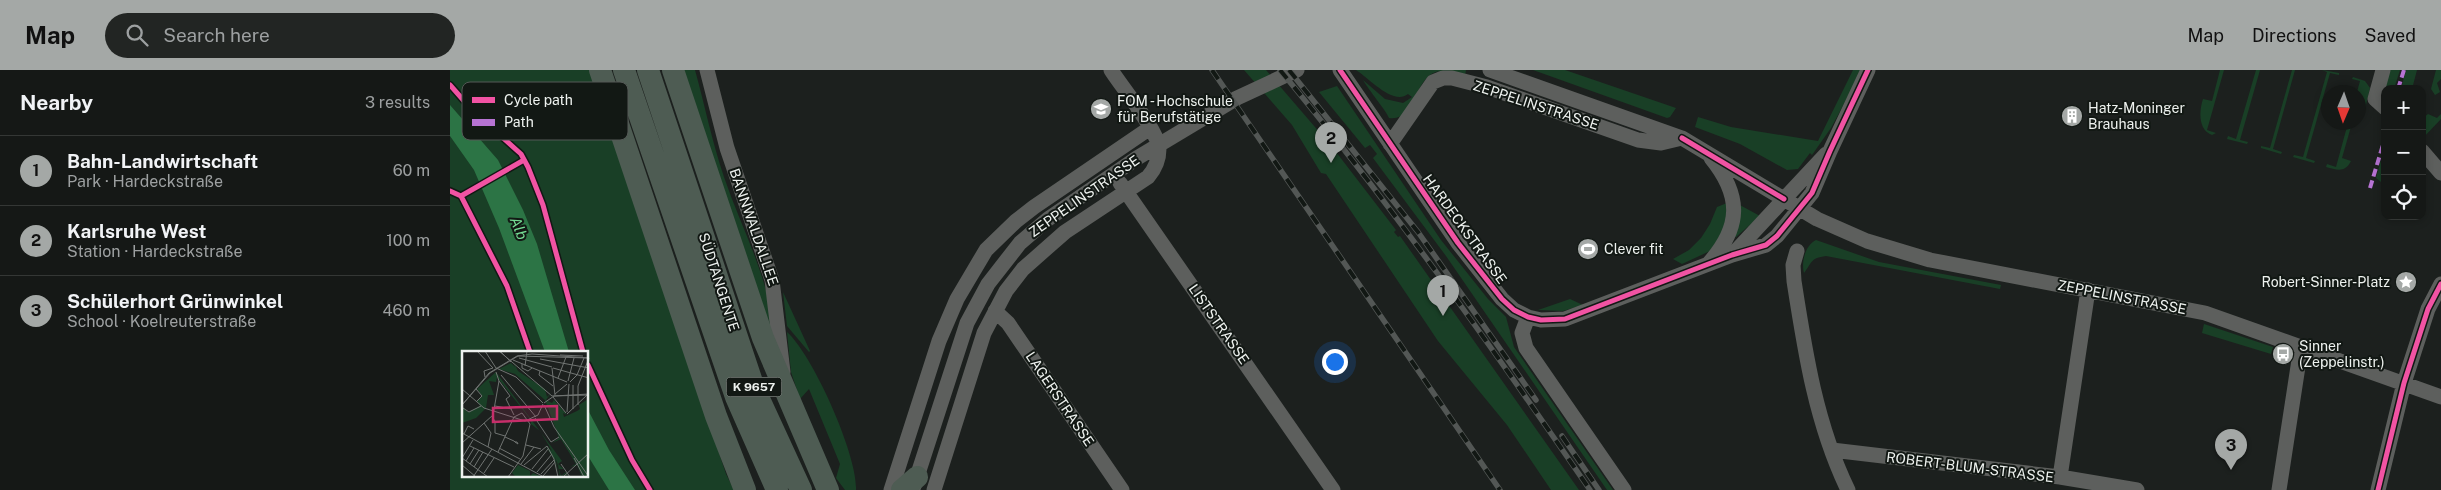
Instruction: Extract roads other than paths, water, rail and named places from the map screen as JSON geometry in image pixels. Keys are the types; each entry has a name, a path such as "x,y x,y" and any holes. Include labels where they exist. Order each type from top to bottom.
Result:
{"highway":[{"path":"600,70 604,82"},
{"name":"SÜDTANGENTE","path":"624,70 736,397 777,490"},
{"name":"SÜDTANGENTE","path":"648,70 754,388 802,490"},
{"path":"673,70 763,338 828,489"},
{"path":"623,140 713,408 745,490"}],"street":[{"name":"BANNWALDALLEE","path":"707,70 727,148 774,286 785,386"},
{"name":"ZEPPELINSTRASSE","path":"915,487 995,311 1006,291 1042,250 1065,232 1148,177 1156,164 1159,147 1150,128 1111,70"},
{"name":"ZEPPELINSTRASSE","path":"915,487 953,363 972,312 988,284 1008,256 1033,231 1137,158 1201,118 1262,85 1297,70"},
{"name":"HARDECKSTRASSE","path":"1340,70 1479,271 1502,299 1514,310 1541,320 1565,319 1732,255 1766,245 1777,236 1801,209 1812,193 1868,70"},
{"name":"ZEPPELINSTRASSE","path":"1490,70 1682,138 1801,209 1867,241 1908,255 2205,313 2441,397"},
{"path":"2381,104 2375,99 2383,70"},
{"name":"ZEPPELINSTRASSE","path":"1390,144 1433,82 1443,78 1487,87 1638,140 1655,143 1682,138"},
{"name":"ZEPPELINSTRASSE","path":"891,490 939,341 957,298 986,250 1016,221 1150,128"},
{"path":"1705,151 1723,175 1731,192 1734,212 1731,232 1725,244 1706,266"},
{"name":"HARDECKSTRASSE","path":"1732,255 1830,151"},
{"path":"2426,156 2441,173"},
{"name":"LISTSTRASSE","path":"1103,159 1333,490"},
{"path":"1797,251 1793,265 1794,281 1819,414 1848,490"},
{"path":"2378,490 2404,384 2428,309 2441,284"},
{"path":"2060,477 2088,290"},
{"name":"LAGERSTRASSE","path":"995,311 1008,323 1122,490"},
{"path":"1528,316 1522,333 1526,348 1624,490"},
{"path":"2279,490 2301,347"},
{"name":"ROBERT-BLUM-STRASSE","path":"1832,450 2060,477 2137,490"}],"water":[{"name":"Alb","path":"450,105 462,119 462,140 481,140 498,160 523,210 537,244 569,351 545,351 499,228 474,170 450,136"},
{"path":"589,412 609,450 635,490 609,490 589,458"}],"railway":[{"path":"1212,70 1500,490"},
{"path":"1280,70 1401,224 1590,490"},
{"path":"1289,70 1418,232 1536,400"},
{"path":"1562,436 1599,490"}],"place":[{"name":"FOM - Hochschule für Berufstätige","path":"1101,109"},
{"name":"Hatz-Moninger Brauhaus","path":"2072,116"},
{"name":"Karlsruhe West","path":"1331,163"},
{"name":"Clever fit","path":"1588,249"},
{"name":"Robert-Sinner-Platz","path":"2406,282"},
{"name":"Bahn-Landwirtschaft","path":"1443,316"},
{"name":"Sinner (Zeppelinstr.)","path":"2283,354"},
{"name":"Schülerhort Grünwinkel","path":"2231,470"}]}
